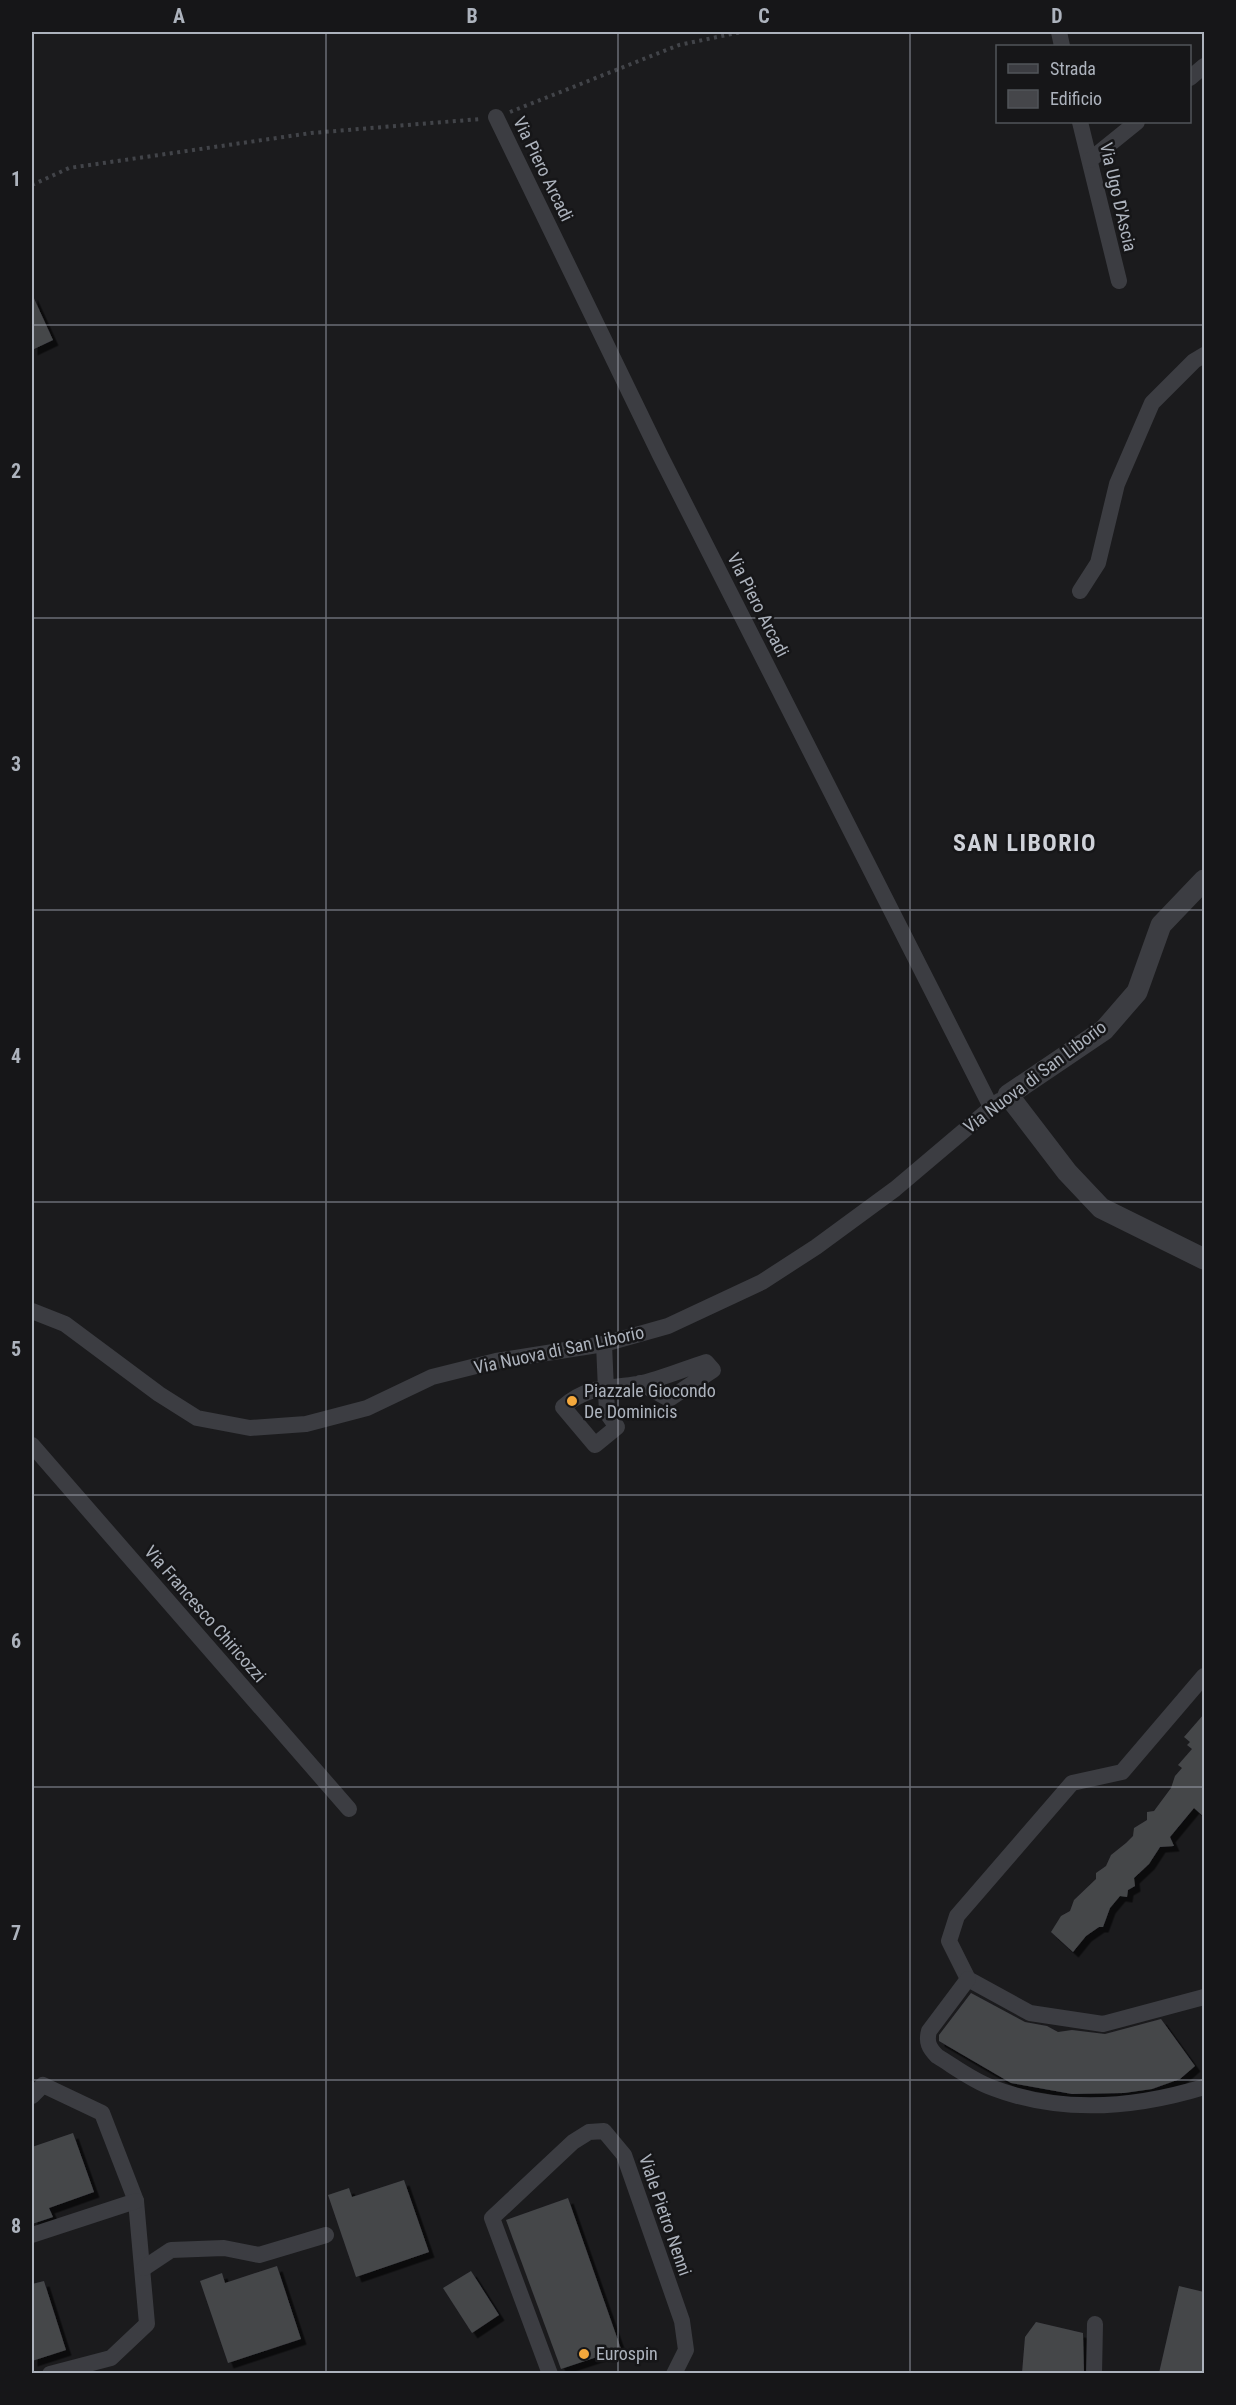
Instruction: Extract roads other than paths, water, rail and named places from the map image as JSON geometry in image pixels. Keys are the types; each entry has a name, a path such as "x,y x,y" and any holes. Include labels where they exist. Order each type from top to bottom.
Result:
{"street":[{"path":"1191,77 1204,66"},
{"name":"Via Piero Arcadi","path":"496,117 665,465 991,1107"},
{"name":"Via Ugo D'Ascia","path":"1080,123 1119,281"},
{"path":"1090,160 1136,123"},
{"path":"1080,591 1098,563 1118,484 1152,403 1194,361 1204,356"},
{"name":"Via Nuova di San Liborio","path":"32,1311 65,1324 159,1394 197,1418 250,1428 306,1424 367,1408 432,1377 496,1361 604,1344 668,1326 762,1282 816,1247 895,1189 991,1107 1104,1030 1137,992 1161,924 1204,880"},
{"path":"1008,1095 1066,1172 1101,1208 1204,1259"},
{"path":"604,1344 606,1387 640,1383"},
{"name":"Via Francesco Chiricozzi","path":"32,1445 349,1809"},
{"path":"1204,1676 1122,1772 1072,1783 957,1916 949,1941 969,1979 1030,2013 1103,2024 1204,1997"},
{"path":"969,1979 929,2031 927,2039 930,2049 937,2056 990,2087 1039,2103 1101,2107 1204,2087"},
{"path":"32,2097 43,2085 102,2113 136,2201 144,2268 147,2324 111,2358 50,2373"},
{"name":"Viale Pietro Nenni","path":"550,2373 492,2218 573,2142 589,2132 604,2131 624,2155 681,2321 686,2350 674,2373"},
{"path":"32,2235 136,2201"},
{"path":"144,2268 171,2250 224,2248 259,2255 326,2235"},
{"path":"1094,2373 1095,2324"}],"place":[{"name":"Piazzale Giocondo De Dominicis","path":"572,1401"},
{"name":"Eurospin","path":"584,2354"}],"district":[{"name":"SAN LIBORIO","path":"1025,843"}]}
